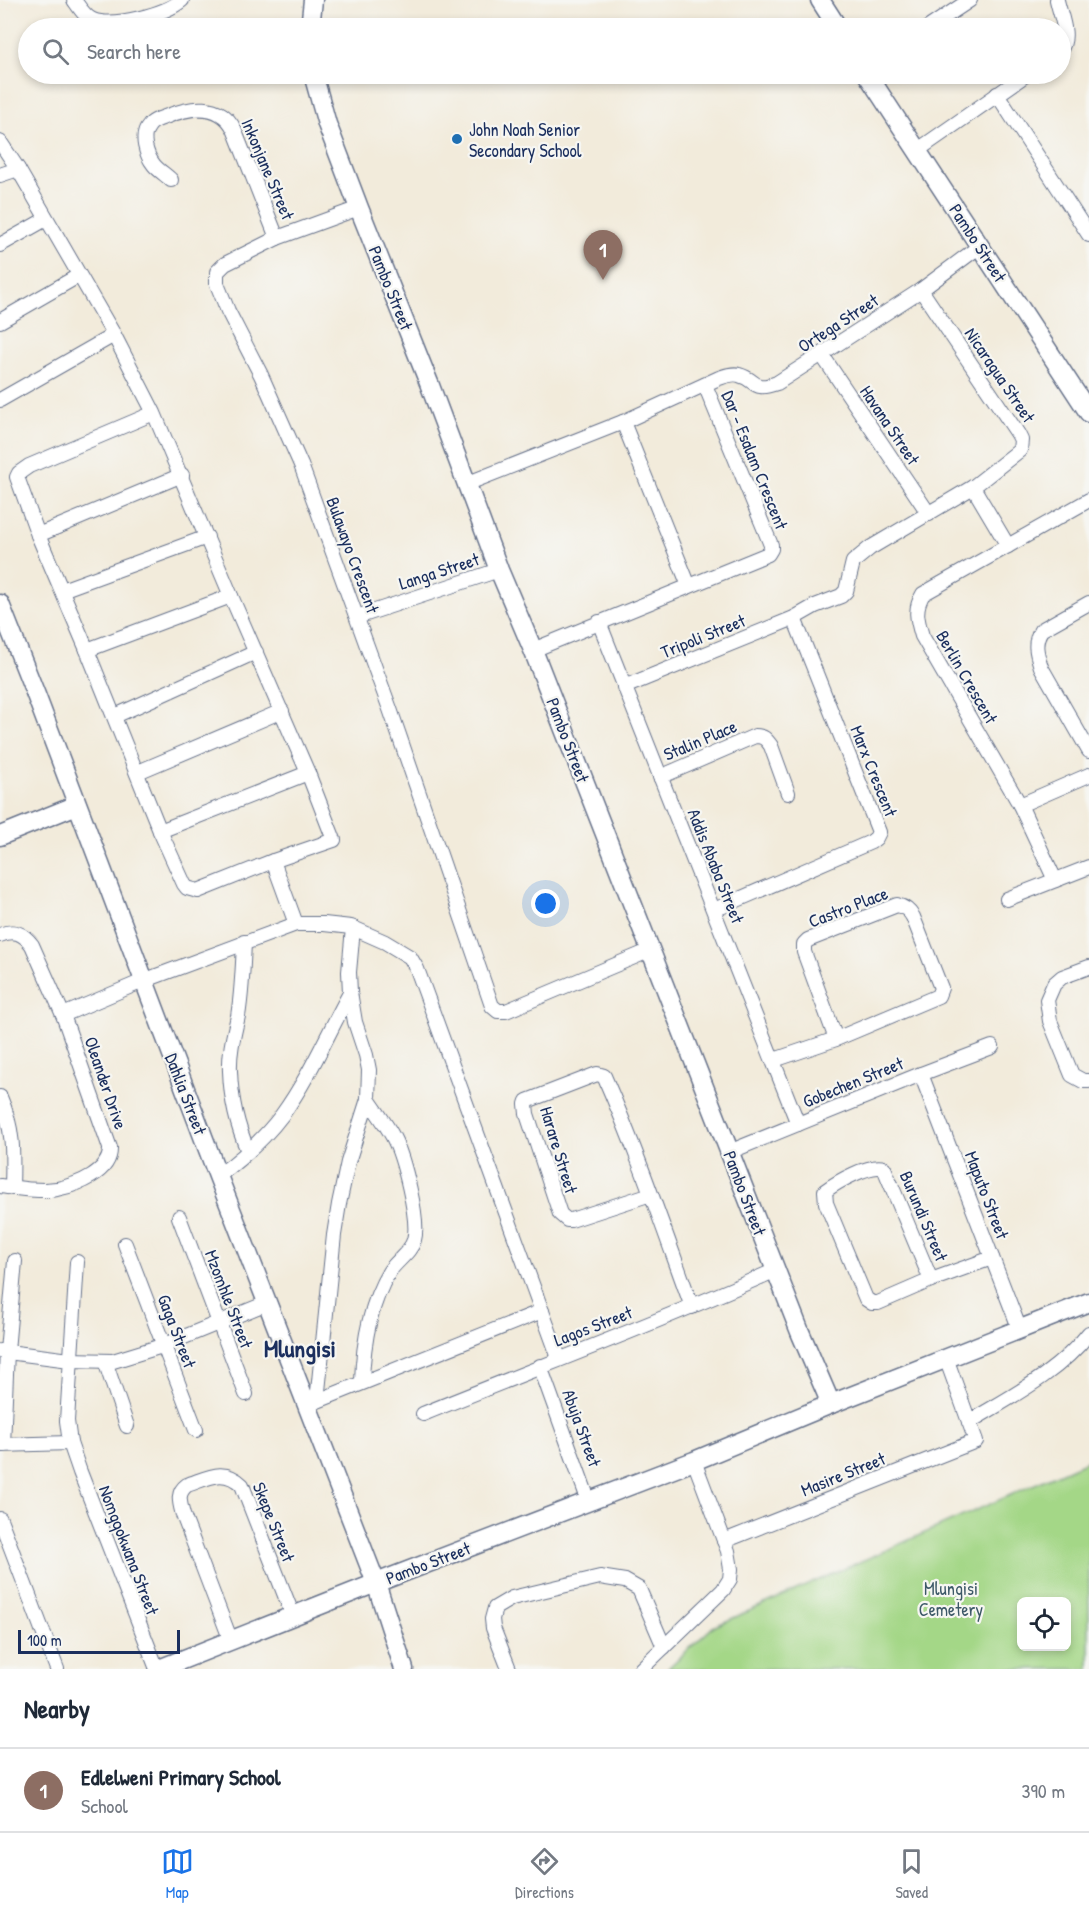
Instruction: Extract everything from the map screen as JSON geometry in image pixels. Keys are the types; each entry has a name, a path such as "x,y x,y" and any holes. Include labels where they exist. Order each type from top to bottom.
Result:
{"street":[{"path":"74,0 90,18"},
{"path":"131,18 162,11 182,0"},
{"path":"311,18 313,0"},
{"path":"820,0 832,18"},
{"path":"943,18 970,0"},
{"path":"1057,0 1061,18"},
{"name":"Pambo Street","path":"316,84 327,124 358,208 429,383 499,570 533,650 729,1152 831,1404"},
{"name":"Pambo Street","path":"874,84 1089,413"},
{"path":"918,150 1012,84"},
{"path":"997,94 1089,235"},
{"name":"Inkonjane Street","path":"171,180 153,164 145,142 147,127 178,111 198,108 213,110 224,116 234,129 277,238"},
{"path":"0,142 114,335 154,413 282,711 334,840 198,891 184,884 160,831 18,481 19,473 29,466 154,413"},
{"path":"0,175 18,169"},
{"name":"Bulawayo Crescent","path":"358,208 277,238 225,264 217,272 217,284 301,465 357,617 492,1006 498,1011 506,1011 651,951"},
{"path":"0,245 46,219"},
{"name":"Ortega Street","path":"705,385 732,374 739,375 755,385 766,387 777,383 921,290 980,246"},
{"path":"0,321 78,276"},
{"name":"Nicaragua Street","path":"921,290 1021,440 1020,450 1015,455 973,487 929,514"},
{"path":"0,400 114,335"},
{"name":"Havana Street","path":"822,356 929,514"},
{"name":"Dar - Esalam Crescent","path":"466,484 623,422 705,385 771,549 768,554 533,650"},
{"path":"623,422 689,586"},
{"path":"39,535 182,475"},
{"path":"973,487 1008,546"},
{"name":"Berlin Crescent","path":"1055,880 1020,805 922,636 916,606 923,594 1089,500"},
{"name":"Tripoli Street","path":"624,687 794,618 844,594 849,586 851,567 855,559 929,514"},
{"path":"62,590 207,537"},
{"name":"Langa Street","path":"357,617 499,570"},
{"path":"87,650 231,596"},
{"path":"1089,603 1041,630 1036,644 1041,667 1089,751"},
{"name":"Dahlia Street","path":"0,604 267,1303 312,1403 376,1582 402,1669"},
{"name":"Marx Crescent","path":"714,910 871,842 879,832 794,618"},
{"name":"Addis Ababa Street","path":"599,622 798,1124"},
{"path":"115,716 256,652"},
{"path":"138,772 282,711"},
{"name":"Stalin Place","path":"660,777 755,736 762,736 771,746 788,793"},
{"path":"160,831 308,773"},
{"path":"1020,805 1089,775"},
{"path":"0,836 77,805"},
{"path":"273,861 296,924"},
{"path":"1007,899 1089,867"},
{"name":"Castro Place","path":"774,1060 836,1039 938,996 941,988 909,910 897,905 808,940 804,944 804,952 836,1039"},
{"path":"63,1015 144,981 296,924 332,924 353,928 385,942 410,957 414,962 560,1358"},
{"path":"312,1403 339,1204 348,1162 368,1099 369,1070 355,1022 350,992 353,928"},
{"name":"Oleander Drive","path":"0,935 8,932 18,933 32,945 63,1015 110,1148 110,1155 102,1167 75,1183 58,1189 44,1190 6,1187"},
{"path":"244,942 238,1016 230,1053 230,1070 236,1120 248,1152"},
{"path":"1089,967 1062,977 1054,984 1047,1000 1050,1021 1072,1075 1083,1082 1089,1081"},
{"path":"218,1176 248,1152 282,1114 350,992"},
{"name":"Gobechen Street","path":"729,1152 992,1047"},
{"name":"Harare Street","path":"651,1194 571,1220 564,1218 560,1214 527,1114 528,1101 597,1074 604,1076 651,1194 692,1307"},
{"name":"Maputo Street","path":"921,1074 1020,1330"},
{"path":"0,1097 10,1122 12,1135 6,1187"},
{"path":"362,1382 362,1359 378,1294 392,1268 412,1244 416,1230 409,1188 397,1146 368,1099"},
{"name":"Burundi Street","path":"931,1280 884,1168 880,1166 870,1168 825,1191 826,1203 868,1301 878,1303 931,1280 992,1258"},
{"name":"Mzomhle Street","path":"179,1217 246,1394"},
{"name":"Gaga Street","path":"125,1244 162,1346 196,1430"},
{"path":"15,1261 4,1351 2,1445 70,1443"},
{"name":"Nomgqokwana Street","path":"77,1262 67,1421 70,1443 158,1669"},
{"name":"Lagos Street","path":"423,1414 692,1307 776,1270"},
{"name":"Pambo Street","path":"158,1669 376,1582 590,1502 1089,1302"},
{"path":"4,1351 70,1360 121,1359 162,1346 267,1303"},
{"path":"312,1403 542,1311"},
{"path":"946,1358 969,1422 1035,1382 1070,1355 1089,1333"},
{"path":"105,1361 127,1426"},
{"name":"Abuja Street","path":"540,1366 590,1502"},
{"name":"Masire Street","path":"724,1541 976,1441 969,1422"},
{"path":"641,1669 728,1584 731,1569 728,1551 694,1461"},
{"name":"Skepe Street","path":"231,1641 183,1515 179,1497 182,1488 187,1485 220,1474 236,1478 242,1485 293,1616"},
{"path":"0,1520 57,1669"},
{"path":"509,1669 494,1628 492,1619 495,1608 512,1598 525,1594 600,1577 631,1583 641,1593 664,1647"}],"green space":[{"name":"Mlungisi Cemetery","path":"1089,1460 1089,1669 667,1669 713,1627"}],"place":[{"name":"John Noah Senior Secondary School","path":"457,139"},
{"name":"Edlelweni Primary School","path":"603,280"}],"district":[{"name":"Mlungisi","path":"300,1348"}]}
